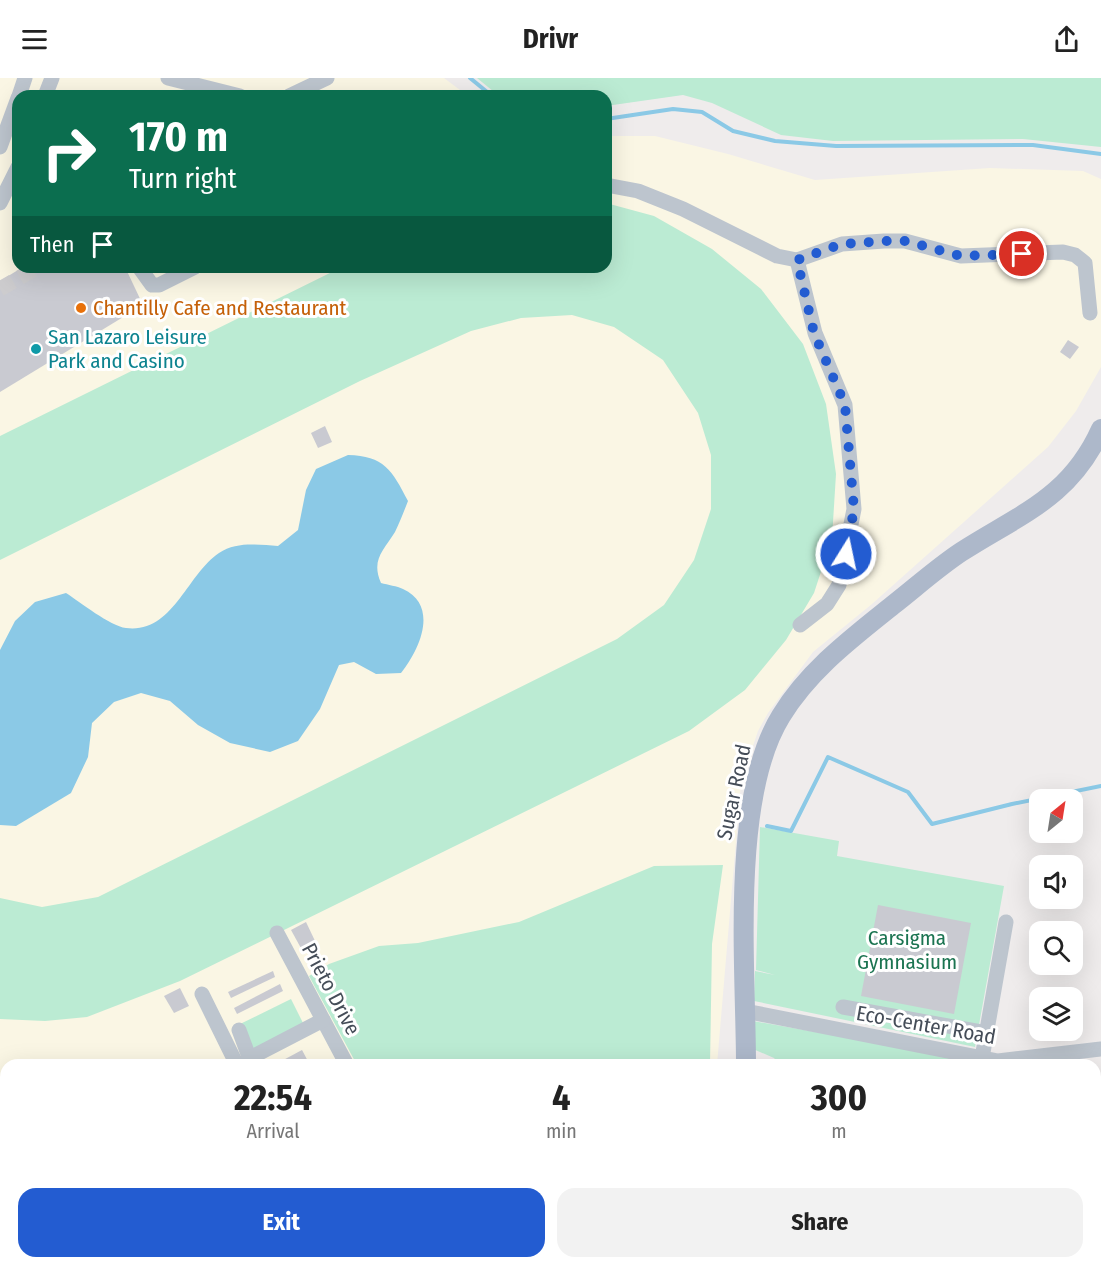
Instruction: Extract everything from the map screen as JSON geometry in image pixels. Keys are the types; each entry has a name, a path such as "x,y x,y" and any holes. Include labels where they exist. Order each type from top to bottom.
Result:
{"main road":[{"name":"Sugar Road","path":"746,1059 746,849 756,786 764,757 780,717 815,671 835,652 952,558 1044,503 1071,479 1101,431"}],"street":[{"path":"168,78 216,90"},
{"path":"302,90 327,78"},
{"path":"0,147 12,114"},
{"path":"612,186 638,191 683,209 777,256 797,260 842,244 885,241 905,241 961,256 1063,252 1075,255 1085,263 1090,313"},
{"path":"797,260 814,333 845,405 854,509 839,585 827,604 800,625"},
{"path":"143,273 152,285 159,285 170,273"},
{"path":"982,1058 1006,922"},
{"name":"Prieto Drive","path":"277,933 344,1059"},
{"path":"202,994 222,1037 242,1059"},
{"path":"843,1007 987,1033"},
{"name":"Eco-Center Road","path":"745,1011 987,1059"},
{"path":"253,1059 323,1020"},
{"path":"239,1030 245,1059"},
{"name":"Eco-Center Road","path":"1014,1059 1101,1048"}],"shaded area":[{"path":"0,78 444,78 460,90 12,90 12,273 612,273 612,136 655,136 728,154 815,180 990,168 1083,171 1101,179 1101,367 1076,411 1048,447 872,604 813,652 768,713 758,731 741,782 718,1059 0,1059"}],"green space":[{"path":"477,78 1101,78 1101,147 1023,139 833,141 781,135 712,103 683,95 612,105 612,90 492,90"},
{"path":"612,205 654,216 712,249 761,289 803,344 826,404 836,474 832,538 814,593 786,640 745,690 689,731 180,981 87,1017 45,1021 0,1019 0,898 42,907 98,897 617,639 664,605 694,560 711,509 711,455 698,413 663,360 614,327 572,315 521,318 471,331 360,381 0,560 0,436 330,273 612,273"},
{"name":"Carsigma Gymnasium","path":"760,827 839,841 837,856 1004,886 975,1047 754,1001 755,971 775,975 756,970"},
{"path":"723,865 712,944 710,1059 354,1059 309,976 329,964 379,946 418,943 519,922 654,866"},
{"path":"291,999 304,1025 251,1051 238,1025"},
{"path":"753,1021 967,1059 775,1059 753,1049"}],"water":[{"path":"348,455 370,458 386,467 408,501 395,532 380,556 377,568 381,583 401,588 414,597 421,606 423,629 414,653 401,673 376,674 354,662 339,665 320,709 298,741 270,752 230,743 198,725 170,701 141,693 114,702 92,723 88,757 71,793 16,826 0,825 0,650 15,621 35,602 66,593 119,626 142,627 156,622 168,612 208,562 219,553 241,545 278,546 298,530 306,490 316,469"}],"building":[{"name":"San Lazaro Leisure Park and Casino","path":"13,273 128,273 143,305 0,392 0,281"},
{"path":"1068,340 1079,347 1070,359 1060,352"},
{"path":"325,426 332,442 318,448 311,433"},
{"path":"878,905 971,923 954,1014 861,996"},
{"path":"306,922 316,943 302,950 291,930"},
{"path":"273,971 275,977 231,998 228,992"},
{"path":"280,984 283,991 237,1014 234,1008"},
{"path":"180,988 189,1006 174,1013 164,996"},
{"path":"302,1050 307,1059 285,1059"}],"waterway":[{"path":"470,78 485,90"},
{"path":"612,118 673,109 702,112 733,131 775,141 836,146 1033,145 1101,154"},
{"path":"767,826 791,831 828,757 908,792 932,824 1012,804 1101,786"}],"tunnel":[{"path":"0,289 28,273"}],"place":[{"name":"Chantilly Cafe and Restaurant","path":"81,308"},
{"name":"San Lazaro Leisure Park and Casino","path":"36,349"}],"route":[{"path":"846,554 854,509 845,405 814,333 797,260 814,256 842,244 885,241 905,241 938,252 961,256 1022,254"}]}
